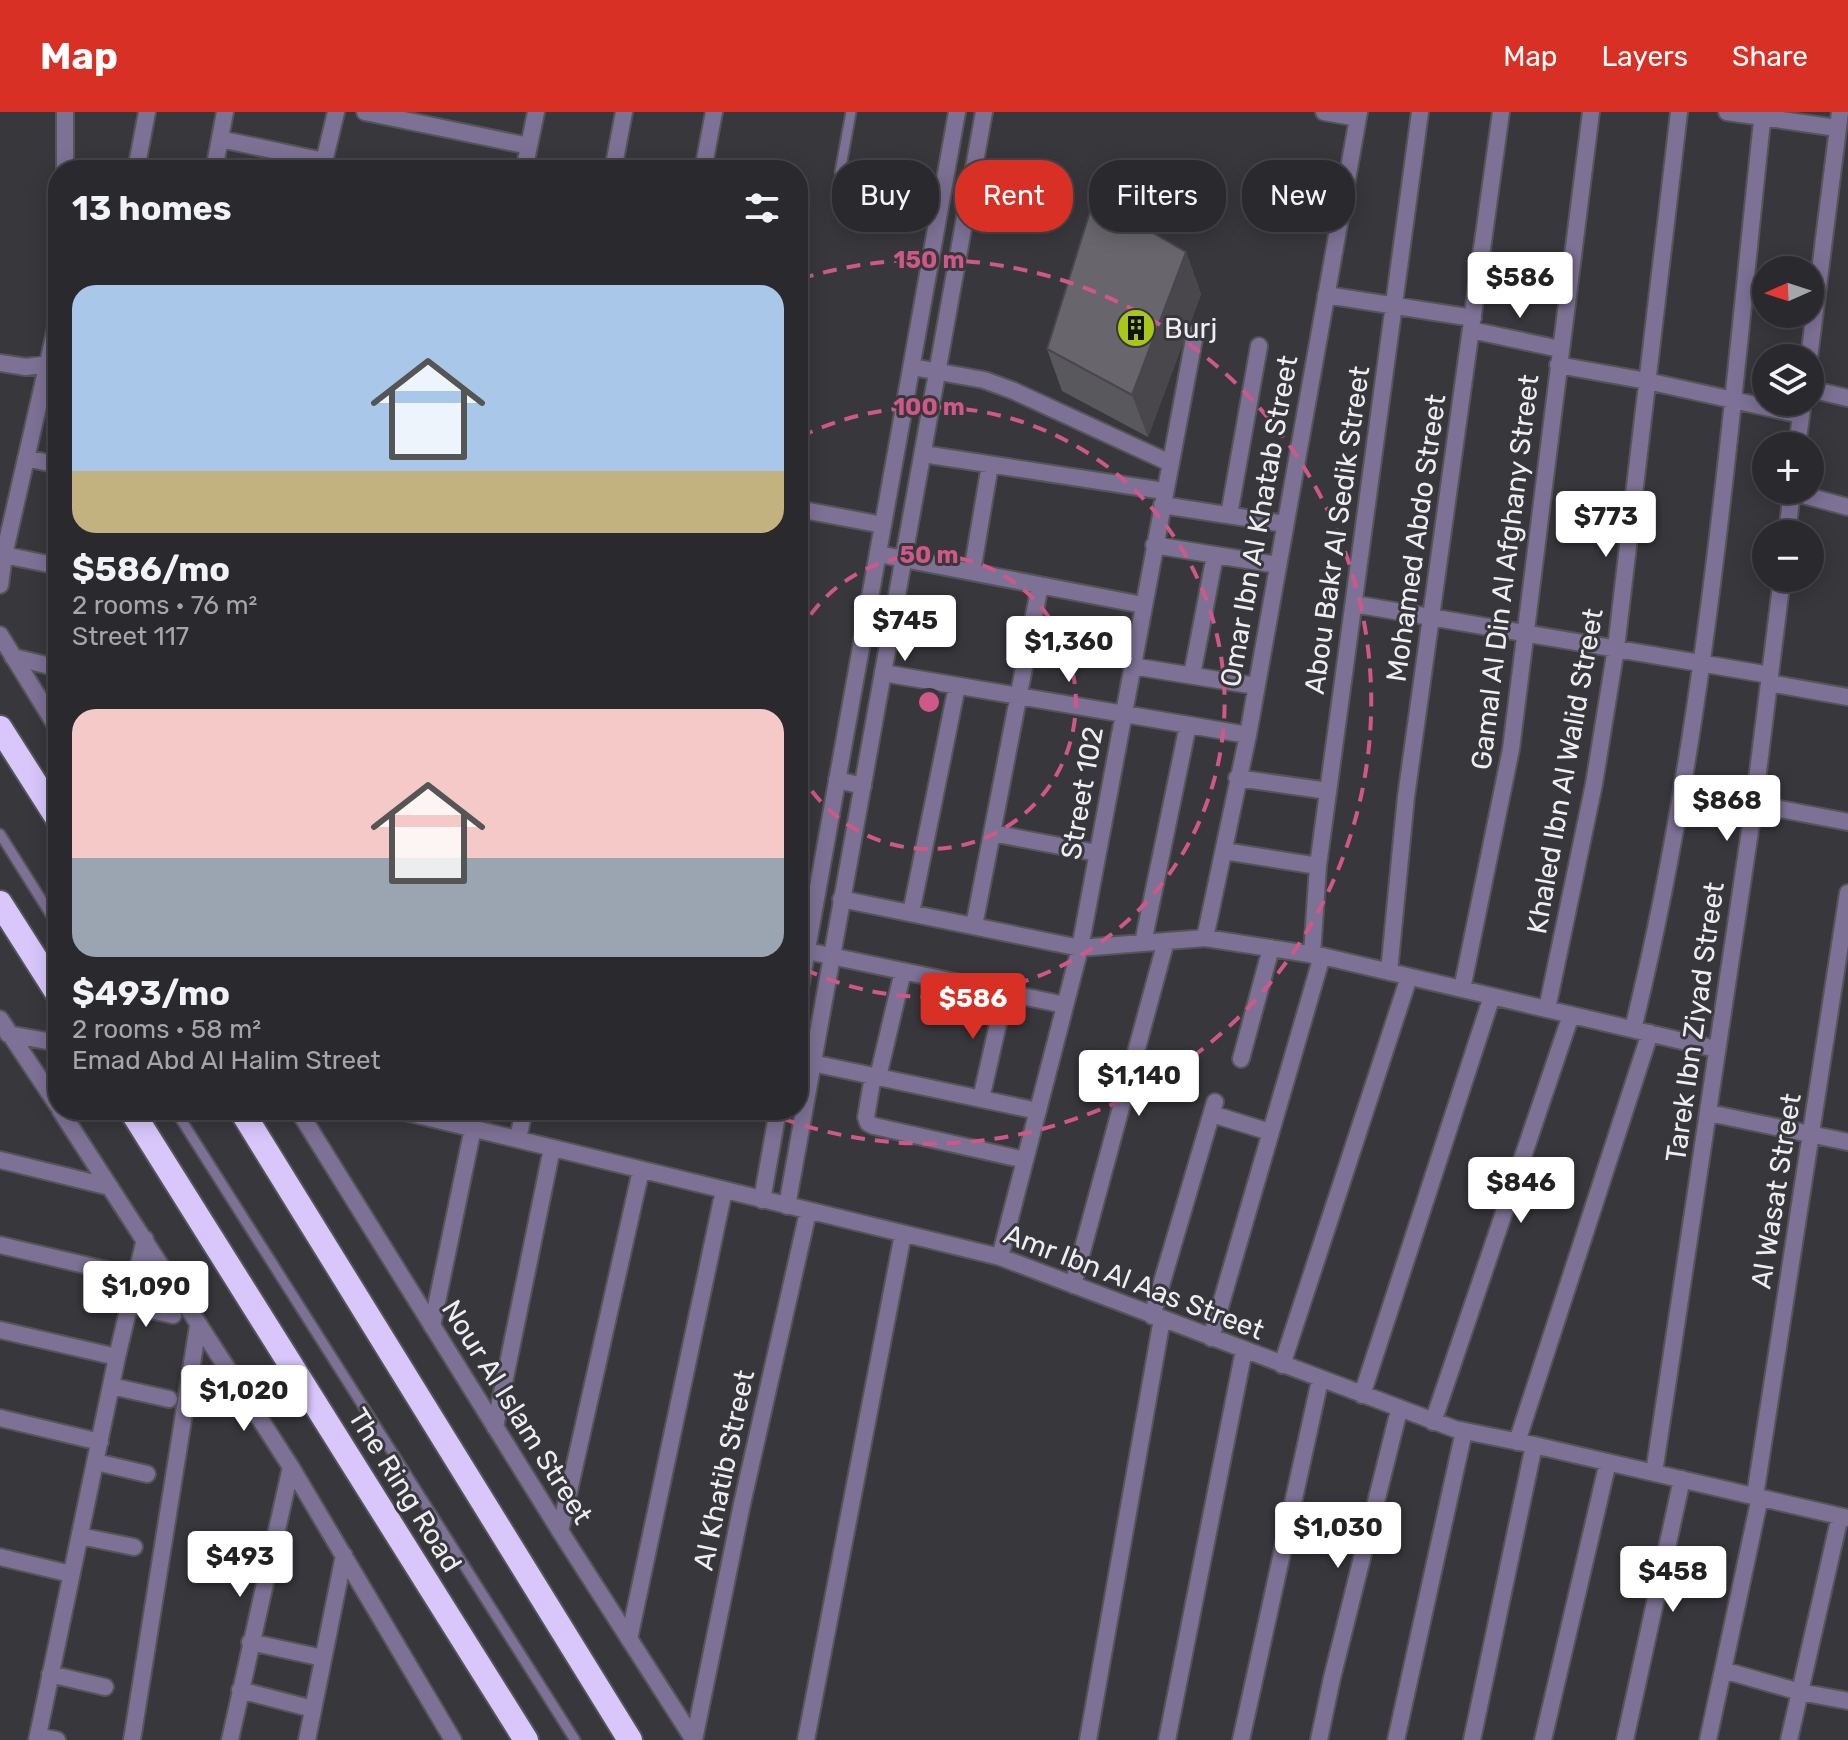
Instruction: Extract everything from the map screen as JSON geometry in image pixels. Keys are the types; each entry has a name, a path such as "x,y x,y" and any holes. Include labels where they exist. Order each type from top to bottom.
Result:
{"highway":[{"path":"0,728 48,803"},
{"path":"0,903 48,978"},
{"name":"The Ring Road","path":"137,1120 526,1740"},
{"path":"247,1120 630,1740"}],"street":[{"path":"65,112 65,160"},
{"path":"138,160 147,112"},
{"path":"216,160 225,112"},
{"path":"324,160 336,112"},
{"path":"365,112 529,146"},
{"path":"526,160 536,112"},
{"path":"615,160 624,112"},
{"path":"705,160 714,112"},
{"path":"808,945 957,112"},
{"path":"808,1050 832,956 984,112"},
{"path":"1324,112 1359,115"},
{"name":"Abou Bakr Al Sedik Street","path":"1211,1338 1317,956 1318,866 1420,112"},
{"name":"Mohamed Abdo Street","path":"1389,972 1406,797 1501,112"},
{"name":"Gamal Al Din Al Afghany Street","path":"1462,989 1511,749 1591,112"},
{"name":"Khaled Ibn Al Walid Street","path":"1547,1009 1594,784 1616,648 1679,112"},
{"path":"1727,112 1838,120 1840,176 1811,344"},
{"path":"1633,1029 1657,932 1703,663 1763,114"},
{"name":"Omar Ibn Al Khatab Street","path":"1205,938 1248,735 1359,115"},
{"path":"220,139 300,160"},
{"path":"1326,295 1394,306 1472,324 1559,357 1647,381 1752,403"},
{"name":"Street 102","path":"1000,1257 1080,948 1195,334"},
{"path":"1229,515 1259,346"},
{"path":"0,363 26,367 48,363"},
{"path":"912,367 984,380 1014,391 1170,463"},
{"path":"0,585 26,458 48,380"},
{"path":"1824,392 1848,398"},
{"path":"923,454 1285,524"},
{"path":"26,458 48,463"},
{"path":"972,572 990,465"},
{"path":"1824,500 1848,507"},
{"path":"808,511 883,525"},
{"path":"1154,545 1278,565"},
{"path":"878,554 1143,605"},
{"path":"4,555 48,564"},
{"path":"1192,675 1215,555"},
{"path":"974,926 1040,585"},
{"name":"Tarek Ibn Ziyad Street","path":"1654,1473 1754,804 1780,592"},
{"path":"1354,604 1703,663 1848,697"},
{"path":"0,635 48,713"},
{"path":"13,657 48,666"},
{"path":"1132,666 1256,686"},
{"path":"883,673 1248,735"},
{"path":"911,913 957,686"},
{"path":"1143,943 1188,725"},
{"path":"1237,778 1328,791"},
{"path":"837,780 863,786"},
{"path":"1754,804 1848,822"},
{"path":"992,833 1097,853"},
{"path":"1224,851 1318,866"},
{"name":"Al Wasat Street","path":"1708,1740 1758,1497 1848,893"},
{"path":"841,899 1080,948 1205,938 1271,948 1389,972 1716,1049"},
{"path":"1073,1285 1166,941"},
{"path":"1241,1059 1271,948"},
{"path":"808,951 1065,1005"},
{"path":"903,971 866,1117 868,1123 1025,1160"},
{"path":"1282,1365 1409,977"},
{"path":"981,1099 1005,993"},
{"path":"1362,1395 1492,996"},
{"path":"1433,1422 1571,1015"},
{"path":"0,1019 6,1034 48,1093"},
{"path":"1517,1442 1650,1033"},
{"path":"6,1034 48,1041"},
{"path":"808,1063 1038,1111"},
{"path":"1088,1740 1157,1318 1214,1108 1270,1132"},
{"path":"1709,1113 1848,1142"},
{"path":"67,1120 291,1467 453,1740"},
{"name":"Nour Al Islam Street","path":"304,1120 694,1740"},
{"name":"Amr Ibn Al Aas Street","path":"446,1120 808,1212 1000,1257 1399,1410 1464,1431 1844,1517"},
{"path":"518,1139 522,1120"},
{"path":"762,1200 776,1120"},
{"path":"787,1206 798,1120"},
{"path":"432,1326 473,1128"},
{"path":"495,1427 552,1148"},
{"path":"0,1160 110,1187"},
{"path":"560,1531 641,1170"},
{"path":"629,1639 724,1190"},
{"name":"Al Khatib Street","path":"694,1740 742,1504 808,1212"},
{"path":"806,1740 903,1234"},
{"path":"57,1740 38,1738 117,1357 145,1239"},
{"path":"0,1245 136,1277"},
{"path":"129,1305 173,1315"},
{"path":"132,1740 198,1326"},
{"path":"0,1330 117,1357"},
{"path":"1167,1740 1244,1350"},
{"path":"1241,1740 1320,1380"},
{"path":"111,1386 169,1399"},
{"path":"1319,1740 1399,1410"},
{"path":"0,1418 100,1442"},
{"path":"1396,1740 1464,1431"},
{"path":"1472,1740 1534,1445"},
{"path":"96,1462 147,1474"},
{"path":"1543,1740 1608,1462"},
{"path":"230,1740 291,1467"},
{"path":"1625,1740 1682,1479"},
{"path":"1789,1740 1844,1517"},
{"path":"80,1536 134,1547"},
{"path":"307,1740 344,1555"},
{"path":"0,1557 71,1574"},
{"path":"250,1642 323,1658"},
{"path":"1723,1670 1800,1692 1848,1701"},
{"path":"50,1674 105,1687"},
{"path":"240,1690 313,1709"}],"lane":[{"path":"842,160 851,112"},
{"path":"0,834 48,910"},
{"path":"181,1120 575,1740"}],"building":[{"path":"1089,215 1089,232 1151,232 1186,252 1132,395 1047,349"}],"place":[{"name":"Burj","path":"1136,328"}]}
